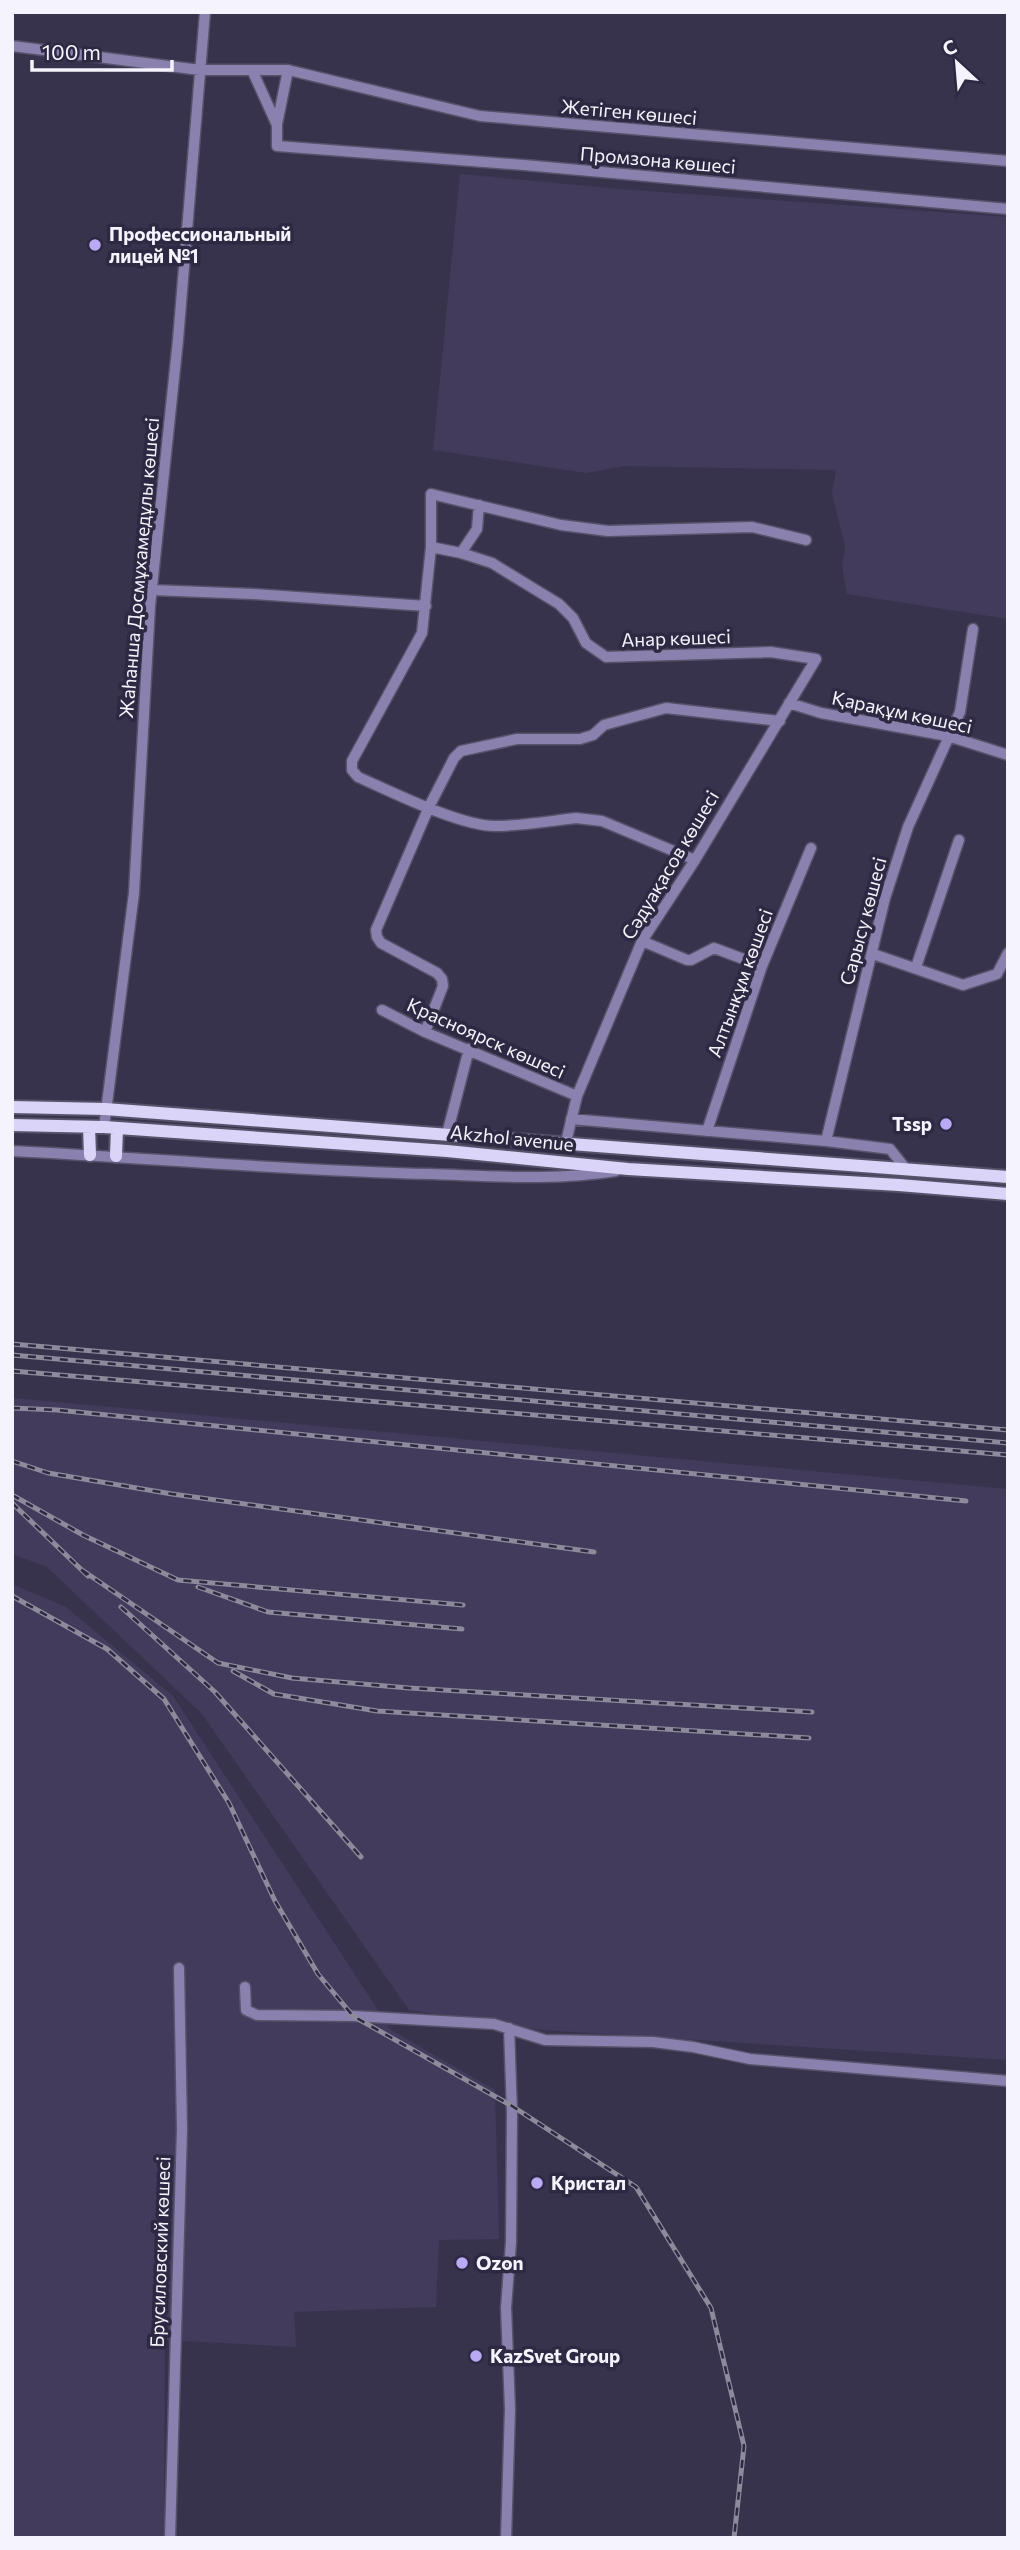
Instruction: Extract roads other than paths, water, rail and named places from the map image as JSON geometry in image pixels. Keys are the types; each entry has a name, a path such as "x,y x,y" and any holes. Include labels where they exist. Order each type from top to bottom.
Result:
{"main road":[{"name":"Akzhol avenue","path":"12,1107 105,1109 1008,1177"},
{"name":"Akzhol avenue","path":"12,1125 104,1127 447,1151 628,1169 1008,1194"},
{"path":"89,1127 90,1155"},
{"path":"116,1156 117,1128"}],"street":[{"name":"Жаһанша Досмұхамедұлы көшесі","path":"104,1127 134,893 152,590 178,340 205,12"},
{"name":"Жетіген көшесі","path":"12,46 200,70 288,70 480,116 1008,161"},
{"path":"252,70 277,125"},
{"path":"277,125 288,70"},
{"name":"Промзона көшесі","path":"277,125 277,146 524,165 1008,209"},
{"path":"695,860 602,821 576,818 495,826 479,824 429,807 358,777 352,770 352,761 422,633 431,547 431,494 561,525 608,531 752,527 806,540"},
{"path":"461,553 477,529 480,505"},
{"name":"Анар көшесі","path":"431,547 492,563 559,604 573,618 586,643 606,657 771,652 816,659"},
{"path":"152,590 253,593 426,606"},
{"name":"Сарысу көшесі","path":"826,1141 885,898 908,827 960,712 973,629"},
{"name":"Сәдуақасов көшесі","path":"566,1142 577,1096 642,941 695,860 816,659"},
{"name":"Қарақұм көшесі","path":"789,703 821,713 948,736 1008,755"},
{"path":"425,1032 443,986 442,979 437,973 381,943 376,930 429,807 454,758 461,751 517,738 580,739 593,736 604,725 666,708 780,721"},
{"path":"916,967 959,840"},
{"name":"Алтынқұм көшесі","path":"707,1131 762,967 811,848"},
{"path":"642,941 687,960 714,948 762,967"},
{"path":"873,954 963,985 997,974 1008,953"},
{"name":"Красноярск көшесі","path":"383,1010 425,1032 577,1096"},
{"path":"447,1134 469,1049"},
{"path":"571,1119 890,1149 906,1169"},
{"path":"12,1151 366,1173 541,1177 586,1176 628,1169"},
{"name":"Брусиловский көшесі","path":"170,2538 182,2129 179,1968"},
{"path":"245,1987 246,2010 257,2015 398,2018 494,2024 545,2040 653,2042 750,2059 1008,2081"},
{"path":"506,2538 510,2409 506,2308 511,2242 512,2112 509,2028"}],"railway":[{"path":"12,1344 1008,1430"},
{"path":"12,1355 1008,1443"},
{"path":"12,1371 1008,1455"},
{"path":"12,1408 57,1410 966,1501"},
{"path":"12,1461 48,1473 172,1494 594,1552"},
{"path":"12,1495 83,1535 178,1580 463,1605"},
{"path":"12,1503 88,1576"},
{"path":"82,1570 218,1663 292,1678 409,1688 812,1712"},
{"path":"198,1587 268,1612 462,1629"},
{"path":"12,1596 107,1649 164,1699 229,1803 275,1901 318,1974 353,2016 512,2106 636,2187 711,2308 744,2446 734,2538"},
{"path":"121,1607 215,1692 361,1857"},
{"path":"233,1671 274,1694 377,1711 809,1738"}],"place":[{"name":"Профессиональный лицей №1","path":"95,245"},
{"name":"Tssp","path":"946,1124"},
{"name":"Кристал","path":"537,2183"},
{"name":"Ozon","path":"462,2263"},
{"name":"KazSvet Group","path":"476,2356"}]}
